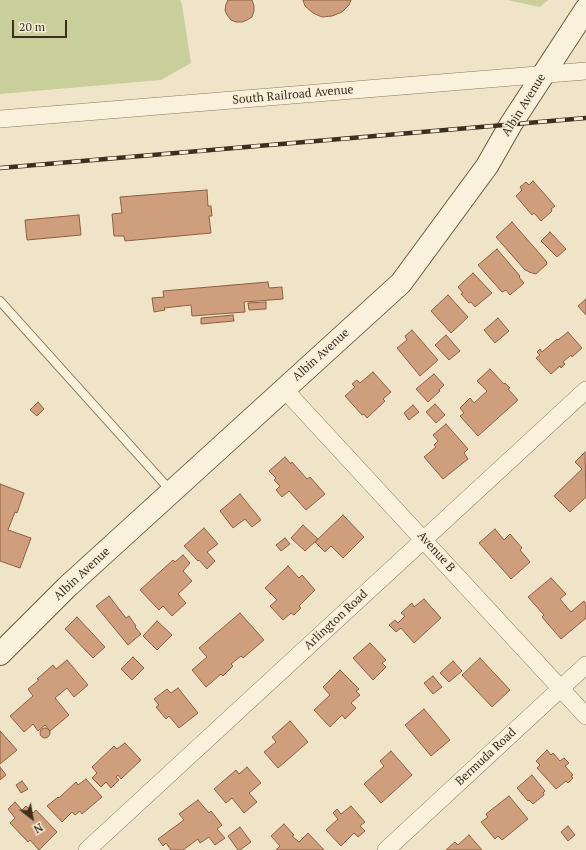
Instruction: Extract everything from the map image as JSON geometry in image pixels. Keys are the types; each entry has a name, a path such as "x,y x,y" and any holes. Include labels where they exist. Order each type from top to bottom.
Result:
{"street":[{"name":"Albin Avenue","path":"0,654 67,587 401,283 487,166 510,124 586,9"},
{"name":"South Railroad Avenue","path":"0,119 586,71"},
{"name":"Avenue B","path":"284,389 586,716"},
{"name":"Arlington Road","path":"87,850 586,390"},
{"name":"Bermuda Road","path":"386,850 586,665"}],"lane":[{"path":"0,300 172,492"}],"green space":[{"path":"0,0 180,0 191,63 161,80 0,94"},
{"path":"507,0 548,0 540,7"}],"building":[{"path":"228,0 252,0 254,11 252,17 242,22 231,20 225,10"},
{"path":"303,0 351,0 349,5 342,12 332,16 322,17 313,13 305,6"},
{"path":"533,181 555,206 551,209 552,211 541,221 534,213 532,215 516,196 522,190 520,187 526,182 529,185"},
{"path":"207,190 208,206 211,206 212,216 209,216 211,233 125,241 124,236 114,236 112,214 122,213 120,197"},
{"path":"79,215 81,235 27,240 25,220"},
{"path":"512,222 546,261 547,264 536,274 525,270 496,237"},
{"path":"550,232 566,249 557,257 541,241"},
{"path":"497,249 520,276 519,277 524,283 510,295 506,290 502,292 478,265"},
{"path":"473,273 492,293 475,307 461,294 463,293 458,287"},
{"path":"268,282 269,288 282,287 283,299 244,302 245,312 192,316 191,305 164,308 165,310 154,312 152,298 164,297 163,291"},
{"path":"448,295 468,317 451,333 431,311"},
{"path":"586,299 586,315 578,306"},
{"path":"266,302 266,309 249,310 248,303"},
{"path":"233,315 234,321 201,324 201,318"},
{"path":"498,318 509,331 495,343 484,330"},
{"path":"412,330 438,360 420,376 397,348 407,340 405,336"},
{"path":"568,332 582,348 572,357 571,355 563,362 565,364 561,368 560,366 551,374 536,358 540,355 537,352 540,349 542,352"},
{"path":"446,335 460,351 449,360 435,345"},
{"path":"490,369 504,384 505,383 510,388 508,389 518,400 478,436 460,416 464,413 460,408 470,398 474,403 487,391 477,381"},
{"path":"373,372 391,392 383,399 385,401 367,418 364,414 362,415 345,396 355,387 352,384 357,380 360,383"},
{"path":"434,374 444,385 428,402 416,389"},
{"path":"38,402 44,409 37,416 30,410"},
{"path":"435,404 445,415 436,423 426,412"},
{"path":"413,405 419,412 409,420 404,413"},
{"path":"446,424 468,449 464,453 468,459 443,479 424,457 436,447 434,445 438,441 433,435"},
{"path":"585,452 586,497 570,512 554,496 582,469 575,462"},
{"path":"285,457 291,464 292,462 307,479 310,477 325,494 306,510 289,491 282,497 276,490 280,486 274,480 276,478 269,471"},
{"path":"0,484 24,493 17,513 15,512 8,530 31,538 20,568 0,561"},
{"path":"240,494 261,520 252,527 245,519 233,528 220,511"},
{"path":"343,515 364,537 343,558 331,546 325,552 315,542"},
{"path":"303,525 318,539 305,551 291,538"},
{"path":"204,528 218,544 207,552 215,561 207,569 184,546"},
{"path":"495,529 504,540 510,534 522,548 520,550 530,562 511,579 479,543"},
{"path":"285,538 290,544 281,551 276,545"},
{"path":"183,555 190,563 183,571 192,581 178,594 186,603 172,616 163,606 159,610 140,590 173,560 175,562"},
{"path":"288,566 299,578 302,575 315,590 299,606 301,608 294,615 291,613 283,620 270,606 277,600 265,588"},
{"path":"551,578 566,594 560,599 571,612 584,601 586,604 586,618 561,639 542,617 544,615 528,597"},
{"path":"109,596 126,618 129,616 141,634 128,645 96,606"},
{"path":"424,599 441,618 414,643 401,628 396,632 389,625 395,620 398,623 405,616 401,613 412,603 414,607"},
{"path":"240,613 264,640 243,658 241,656 231,664 233,666 223,676 221,674 206,687 192,670 207,657 199,648"},
{"path":"77,617 105,647 93,658 65,629"},
{"path":"157,621 172,635 157,650 143,636"},
{"path":"370,643 386,660 382,663 386,667 373,680 353,658"},
{"path":"133,657 144,668 132,680 121,669"},
{"path":"480,658 510,690 492,707 462,675"},
{"path":"67,660 88,685 74,697 67,688 55,698 69,715 50,731 45,725 38,731 33,724 24,732 10,716 33,696 28,689 39,680 37,679 53,665 56,669"},
{"path":"453,661 462,671 449,682 440,673"},
{"path":"340,670 359,689 356,691 360,695 351,703 356,708 345,719 342,715 330,727 314,710 330,695 323,687"},
{"path":"433,676 442,687 433,694 424,683"},
{"path":"178,688 198,713 179,728 169,716 166,719 156,707 159,705 154,699 167,689 171,693"},
{"path":"424,709 450,740 431,756 405,725"},
{"path":"290,721 308,742 278,768 264,752 276,742 272,737"},
{"path":"45,728 50,733 45,738 40,733"},
{"path":"0,731 17,750 0,764"},
{"path":"125,743 141,760 121,779 118,775 116,777 119,780 111,788 106,782 101,787 92,778 97,773 92,767 114,746 117,749"},
{"path":"547,750 551,755 553,753 560,761 564,758 569,763 565,766 573,775 571,776 573,778 568,783 566,781 556,789 537,768 540,765 536,761"},
{"path":"391,751 412,775 381,803 364,784 384,766 380,761"},
{"path":"0,767 6,775 0,780"},
{"path":"247,767 261,783 249,793 257,802 244,813 232,798 226,803 214,789 236,770 239,774"},
{"path":"532,775 545,791 543,793 544,795 533,804 529,800 528,801 517,788"},
{"path":"86,779 102,797 82,814 80,811 75,815 72,812 62,822 47,806 58,797 59,798 76,782 78,785"},
{"path":"22,781 28,789 21,793 16,785"},
{"path":"509,796 528,819 502,840 498,836 495,839 481,822 488,817 486,814"},
{"path":"198,800 209,813 211,811 222,825 217,829 225,838 215,845 209,837 200,843 198,839 183,850 171,850 166,843 163,846 158,839 184,820 179,814"},
{"path":"15,802 22,810 26,806 33,813 36,810 57,832 39,850 30,840 28,842 10,823 15,818 8,809"},
{"path":"351,806 365,822 360,826 365,831 358,837 354,833 341,846 326,830 338,819 333,813 337,809 341,814"},
{"path":"284,824 294,835 292,836 299,842 308,833 324,850 276,850 280,846 271,836"},
{"path":"568,826 575,835 568,841 561,832"},
{"path":"240,827 251,842 238,850 228,836"},
{"path":"469,835 482,850 446,850 455,842 458,845"}],"railway":[{"path":"0,168 586,118"}]}
